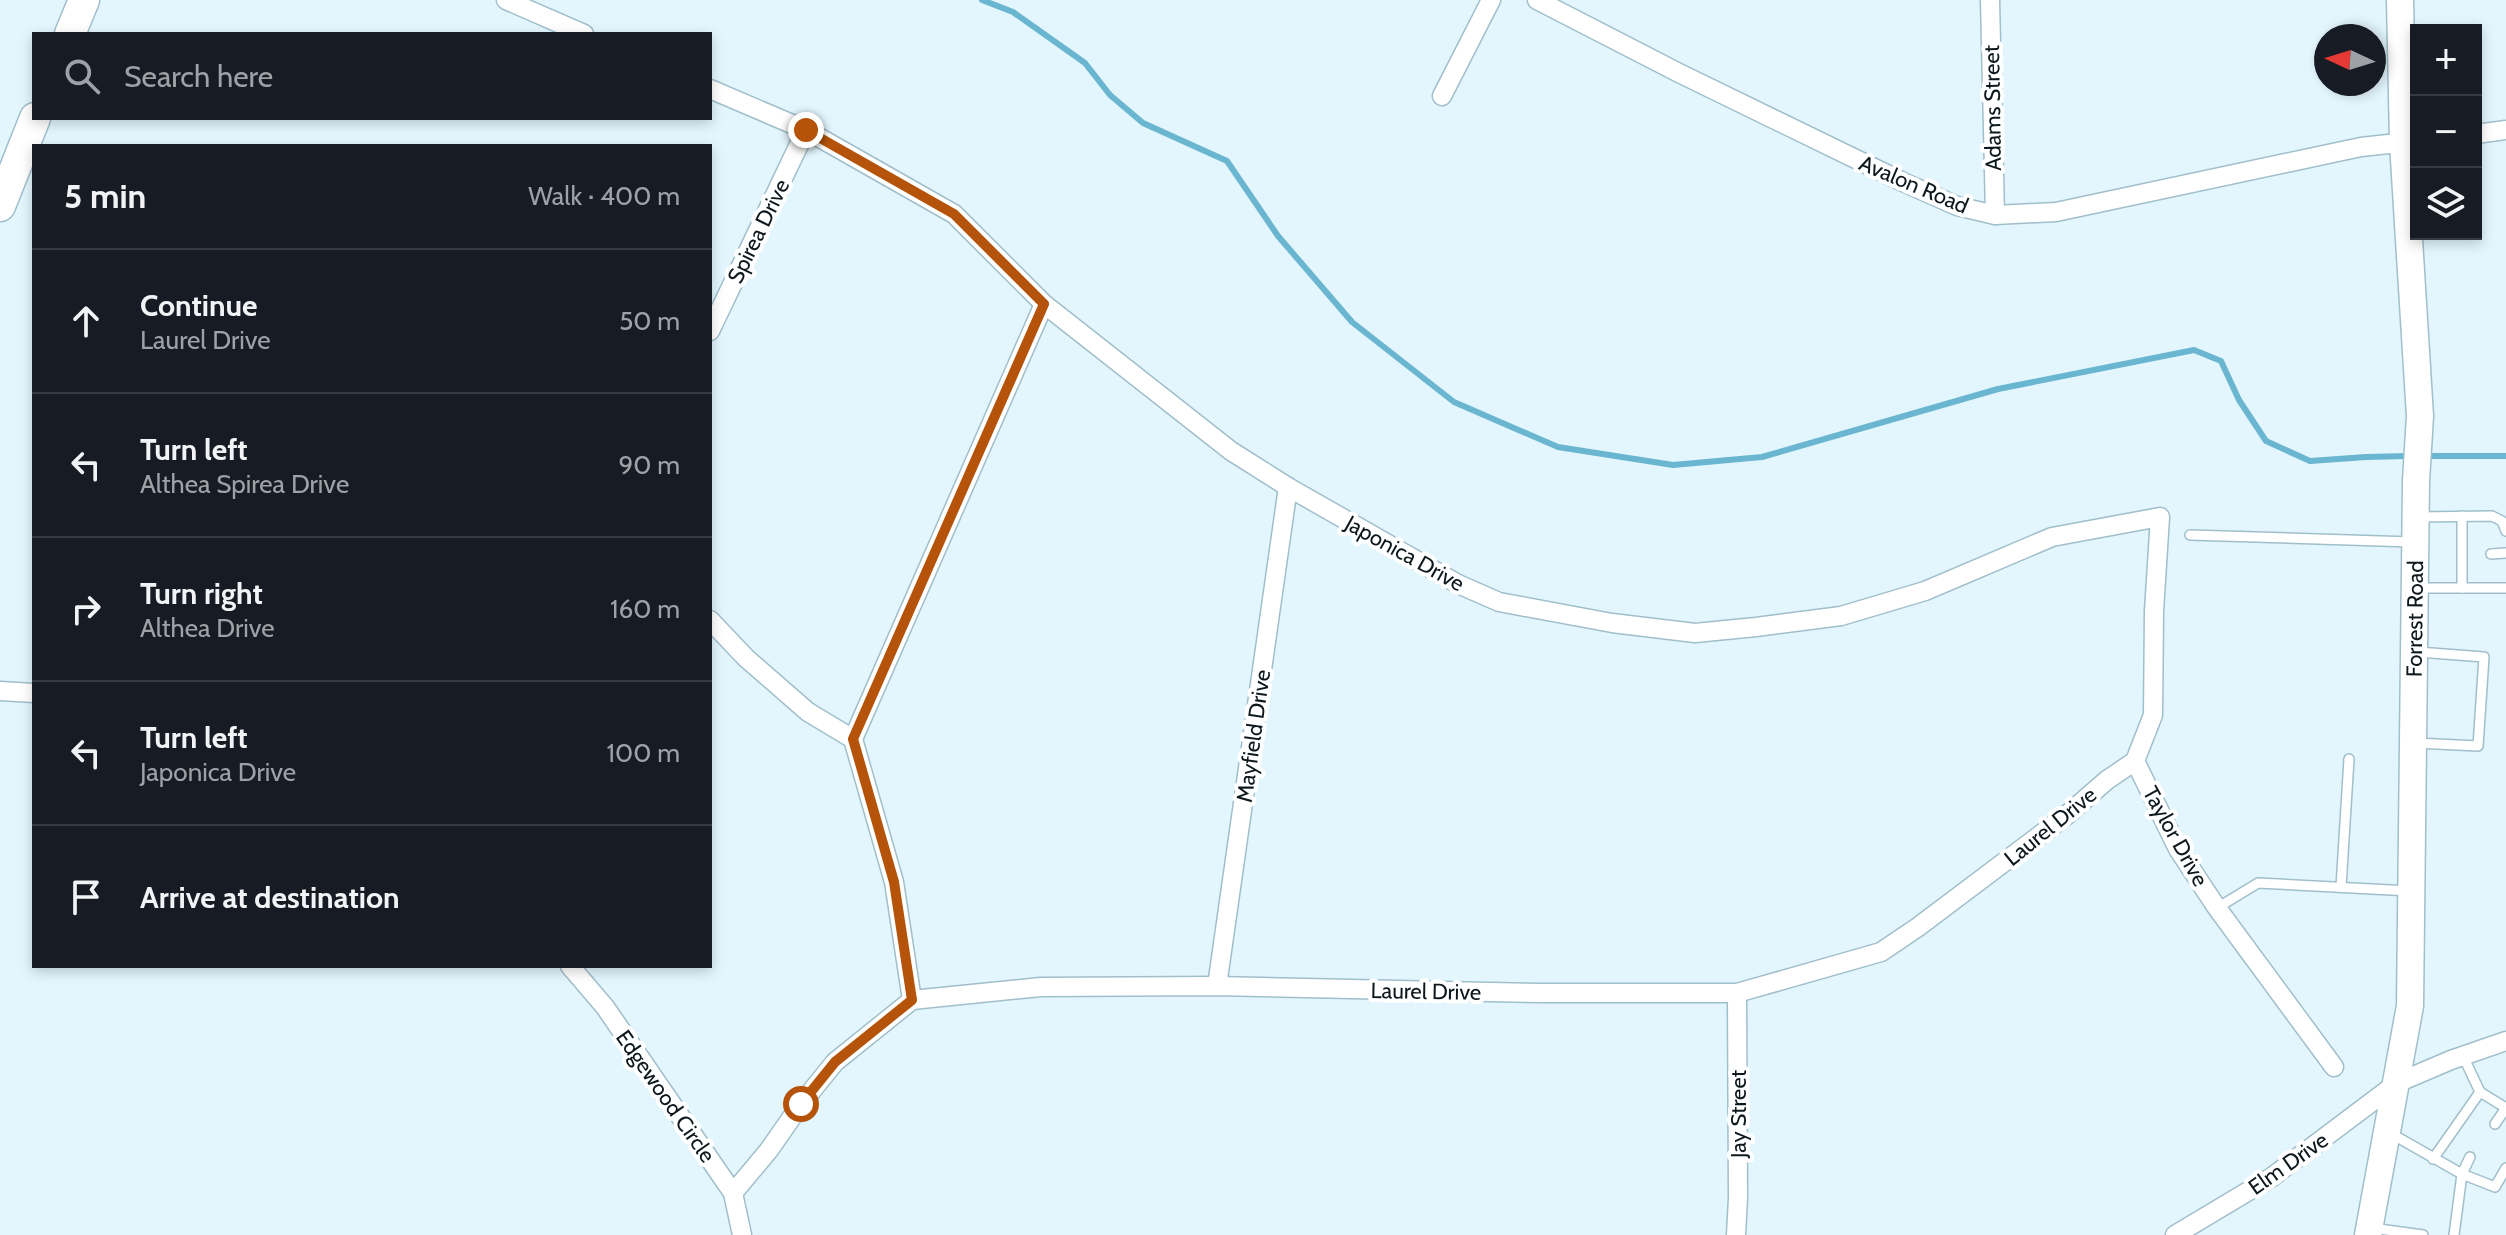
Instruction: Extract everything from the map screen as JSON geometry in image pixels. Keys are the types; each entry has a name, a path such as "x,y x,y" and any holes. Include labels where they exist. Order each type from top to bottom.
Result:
{"main road":[{"path":"71,32 84,0"},
{"name":"Forrest Road","path":"2400,0 2410,142"},
{"path":"0,206 33,135"},
{"name":"Forrest Road","path":"2368,1231 2410,1006 2416,481 2420,416 2411,168"}],"street":[{"path":"506,0 579,32"},
{"path":"1442,96 1491,0"},
{"name":"Avalon Road","path":"1537,0 1903,182 1957,206 1995,215 2056,212 2361,147 2410,142"},
{"name":"Adams Street","path":"1990,0 1995,215"},
{"name":"Japonica Drive","path":"712,90 806,130 954,214 1044,304 1231,451 1458,584 1499,602 1612,623 1695,633 1841,616 1925,591 2052,537 2160,517 2157,570"},
{"name":"Spirea Drive","path":"712,327 806,130"},
{"path":"2482,133 2506,130"},
{"path":"733,1193 835,1062 912,1000 894,882 853,739 1044,304"},
{"name":"Mayfield Drive","path":"1217,986 1288,487"},
{"name":"Taylor Drive","path":"2157,570 2153,715 2135,761 2178,849 2217,908 2334,1067"},
{"path":"712,622 746,658 808,712 853,739"},
{"path":"0,691 32,693"},
{"name":"Laurel Drive","path":"912,1000 1041,987 1217,986 1541,993 1737,993 1881,952 2031,843 2107,780 2135,761"},
{"name":"Edgewood Circle","path":"572,968 605,1007 733,1193 743,1233"},
{"name":"Jay Street","path":"1736,1235 1737,993"},
{"name":"Elm Drive","path":"2175,1235 2272,1177 2397,1083 2506,1041"}],"lane":[{"path":"2462,516 2467,554 2462,588"},
{"path":"2190,535 2416,530 2462,516 2492,516 2502,521 2506,531"},
{"path":"2491,554 2506,553"},
{"path":"2415,588 2506,588"},
{"path":"2413,742 2478,746 2484,657 2414,652"},
{"path":"2341,887 2349,759"},
{"path":"2217,908 2258,883 2411,891"},
{"path":"2463,1056 2480,1092 2506,1108 2495,1124"},
{"path":"2433,1159 2480,1092"},
{"path":"2388,1131 2433,1159 2495,1187 2506,1168"},
{"path":"2454,1235 2462,1174 2470,1157"},
{"path":"2368,1231 2423,1235"}],"waterway":[{"path":"982,0 1013,12 1085,63 1110,95 1143,123 1227,161 1278,236 1352,322 1454,402 1558,447 1673,465 1762,457 1998,389 2194,350 2221,361 2239,400 2266,441 2310,461 2409,456"},
{"path":"2424,456 2506,456"}],"route":[{"path":"801,1104 835,1062 912,1000 894,882 853,739 1044,304 954,214 806,130"}]}
